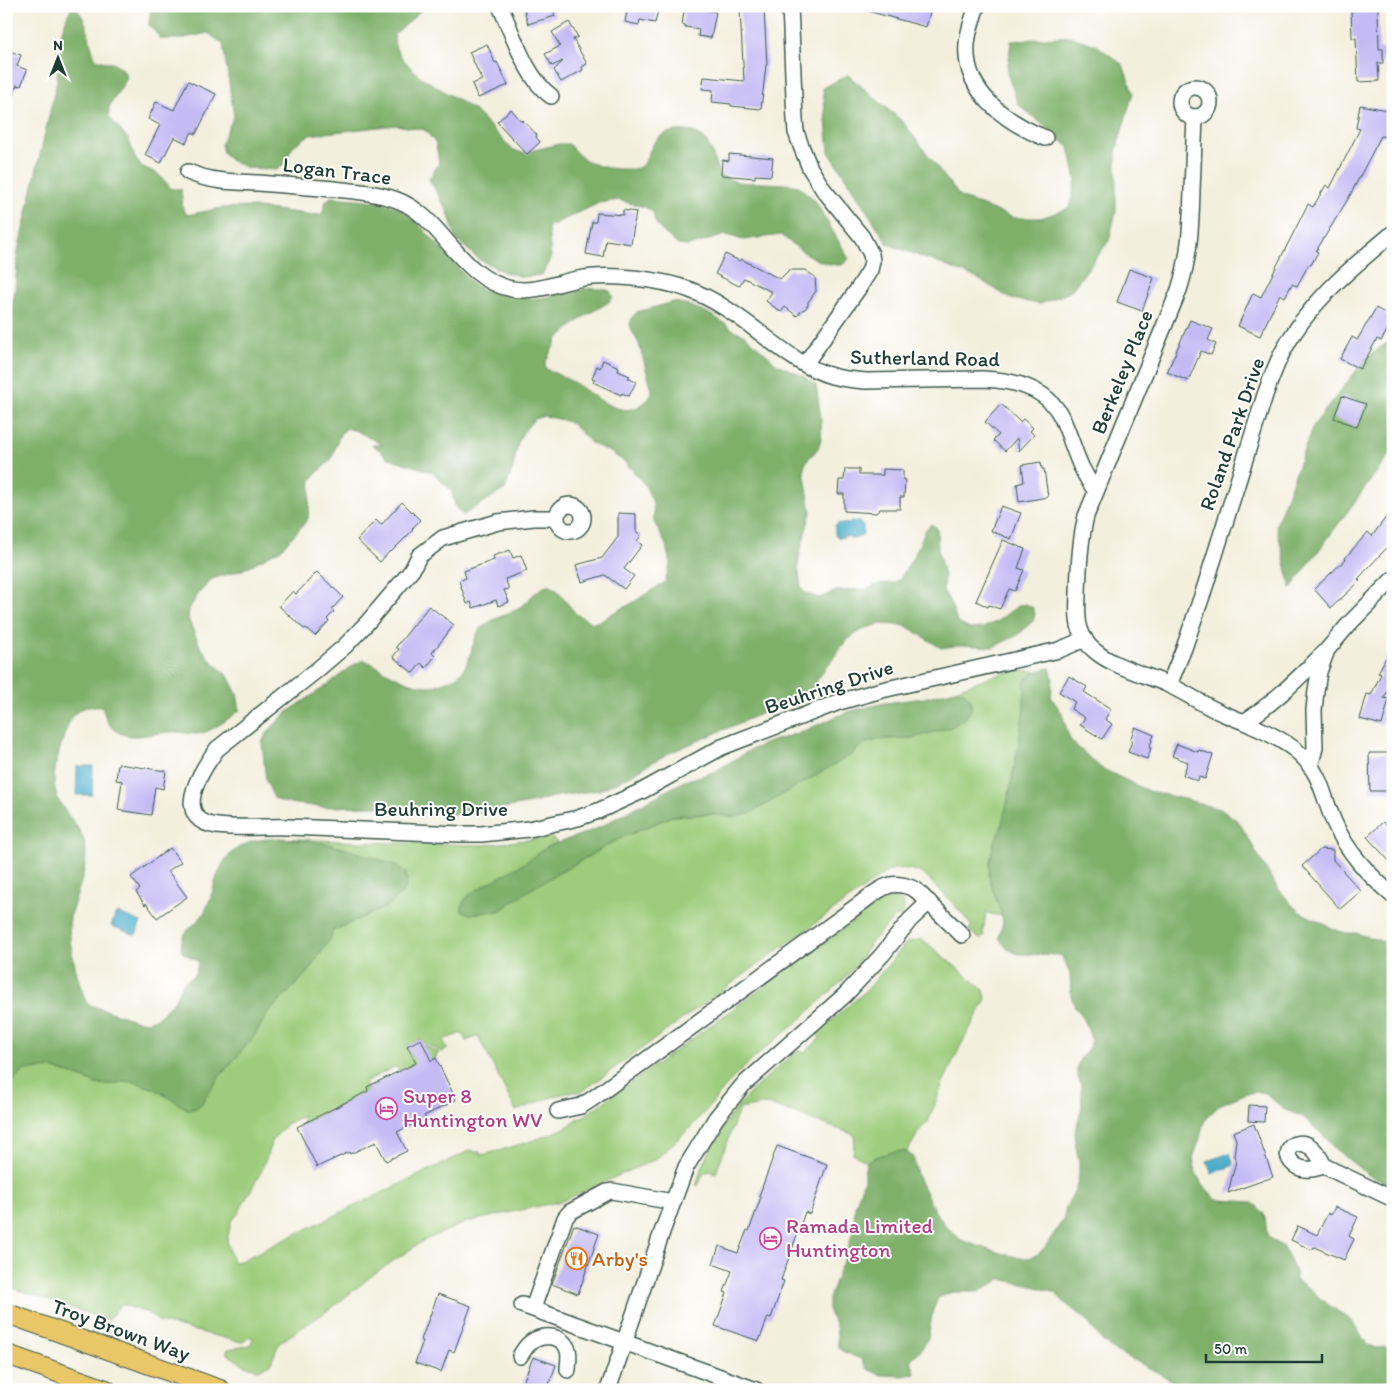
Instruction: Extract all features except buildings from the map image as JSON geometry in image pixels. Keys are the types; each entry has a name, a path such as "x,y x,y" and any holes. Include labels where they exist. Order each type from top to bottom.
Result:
{"main road":[{"name":"Troy Brown Way","path":"6,1313 221,1390"},
{"path":"6,1354 107,1390"}],"street":[{"path":"500,6 532,74 544,91 551,96"},
{"path":"790,6 795,120 800,146 810,168 823,188 865,242 872,261 870,270 858,289 805,364"},
{"path":"977,6 967,43 967,55 974,80 998,112 1027,130 1045,138"},
{"name":"Berkeley Place","path":"1085,639 1080,629 1078,611 1081,547 1086,516 1185,272 1192,212 1195,117"},
{"name":"Logan Trace","path":"188,172 210,180 348,190 385,196 408,205 418,212 469,266 480,275 492,281 512,289 523,290 568,282"},
{"name":"Roland Park Drive","path":"1169,685 1184,648 1262,404 1283,352 1311,309 1332,286 1393,233"},
{"name":"Sutherland Road","path":"568,282 588,277 614,277 657,282 690,290 722,306 805,364 831,376 850,380 887,381 982,379 1011,382 1030,388 1047,398 1056,407 1084,474 1096,491"},
{"name":"Beuhring Drive","path":"556,518 511,520 484,526 443,538 419,556 412,570 366,624 331,658 217,749 200,776 192,800 192,809 195,815 201,821 218,826 460,834 481,834 529,829 578,818 598,811 642,791 722,747 838,702 1059,650 1085,639"},
{"path":"1244,722 1263,710 1327,650 1393,579"},
{"path":"1085,639 1095,652 1106,659 1169,685 1294,748 1320,780 1341,837 1364,869 1393,896"},
{"path":"1310,766 1314,748 1316,691 1319,672 1327,650"},
{"path":"558,1111 580,1106 592,1099 882,888 891,884 908,886 916,890 962,934"},
{"path":"608,1390 686,1167 716,1118 755,1074 845,995 882,955 910,920 929,902"},
{"path":"1324,1166 1393,1199"},
{"path":"673,1202 612,1191 570,1212 565,1218 528,1306 756,1390"},
{"path":"520,1356 530,1343 540,1337 552,1337 566,1345 569,1353 568,1370"}],"green space":[{"path":"73,6 86,24 96,59 119,66 125,72 127,78 109,107 109,117 129,140 135,158 141,166 158,174 172,189 181,189 183,209 187,215 222,208 250,207 315,215 322,214 326,201 331,197 373,201 389,204 404,212 425,231 469,280 482,289 526,298 547,297 592,288 610,291 613,297 609,302 585,316 558,338 545,363 546,369 571,381 605,403 623,409 632,409 641,405 651,395 652,390 639,344 630,324 632,317 637,312 674,302 708,313 745,335 777,364 804,376 816,385 821,418 821,435 818,448 807,460 804,471 811,512 798,566 801,587 805,593 819,598 837,591 866,589 899,580 914,556 926,529 931,524 937,528 938,550 944,576 943,590 950,602 957,622 969,629 982,628 996,622 1019,605 1026,604 1033,608 1035,614 1033,621 1018,635 993,647 961,645 941,648 908,627 901,625 880,624 866,628 845,642 817,680 814,691 667,754 626,778 599,790 552,797 537,802 481,812 453,814 378,806 321,807 282,802 274,798 266,781 262,743 266,734 286,713 356,663 365,660 396,677 412,683 429,686 438,684 454,678 466,666 477,635 483,627 520,607 543,588 549,585 557,590 576,614 593,623 603,620 665,582 670,564 666,545 654,522 653,502 645,485 625,462 591,443 572,424 563,420 544,416 534,419 522,434 518,443 512,471 505,489 463,515 456,508 451,490 432,472 386,457 372,445 383,445 357,431 347,428 340,434 331,460 311,480 308,519 302,526 281,549 242,570 212,579 199,593 189,609 188,619 200,646 212,662 228,676 237,694 240,710 212,729 201,734 172,732 130,736 122,734 110,725 102,707 83,708 74,715 67,728 54,780 58,800 84,840 86,852 86,861 69,926 80,986 87,1004 135,1020 148,1022 160,1016 174,1001 183,983 194,975 199,962 182,952 185,933 202,917 217,877 227,858 235,850 253,841 274,839 329,844 398,866 406,873 407,882 404,892 386,907 332,931 331,937 308,972 268,1013 252,1039 220,1076 201,1104 196,1108 189,1110 155,1089 135,1082 122,1081 116,1084 96,1084 51,1068 26,1069 6,1089 6,335 15,290 18,251 57,81 58,42 68,14"},
{"path":"151,6 425,6 394,34 399,54 421,77 474,110 512,149 522,153 559,144 569,144 579,156 599,166 614,169 632,169 638,168 644,163 654,143 664,134 677,131 696,133 707,142 711,149 719,175 737,182 798,186 814,199 849,259 842,265 825,263 809,256 781,235 743,240 726,235 688,246 678,245 660,229 655,222 653,212 645,207 618,200 599,203 548,227 551,257 542,275 523,277 504,272 478,259 456,239 448,212 429,179 439,163 436,144 425,130 396,125 309,135 293,146 284,164 277,170 247,168 230,160 223,153 221,144 234,116 223,44 208,33 180,39 161,39 149,25"},
{"path":"1069,36 1096,45 1123,65 1133,93 1116,151 1116,211 1109,241 1070,292 1040,304 1011,299 977,278 888,244 829,152 823,88 848,75 903,122 960,197 1014,218 1041,218 1069,208 1076,180 1069,147 1018,104 1007,73 1011,41"},
{"path":"1393,339 1393,454 1388,457 1291,588 1276,525 1313,426 1367,357"},
{"path":"1050,668 1053,678 1051,697 1062,713 1071,741 1101,768 1148,791 1223,810 1239,822 1274,883 1300,912 1336,930 1356,933 1393,945 1393,1185 1368,1175 1334,1148 1303,1117 1283,1109 1262,1092 1247,1093 1221,1104 1206,1118 1193,1158 1196,1173 1203,1185 1215,1198 1251,1202 1263,1212 1267,1234 1283,1247 1290,1259 1296,1280 1352,1321 1367,1344 1374,1348 1393,1345 1393,1390 1183,1390 1184,1387 1113,1350 1103,1342 1086,1320 1055,1293 1001,1279 979,1292 952,1292 938,1298 933,1310 928,1338 921,1350 911,1359 915,1374 902,1376 881,1375 867,1369 861,1359 842,1351 838,1346 836,1326 830,1315 828,1301 847,1253 854,1227 855,1206 864,1180 867,1162 891,1152 907,1152 913,1156 917,1175 934,1210 946,1226 961,1240 1020,1258 1029,1258 1038,1254 1045,1247 1063,1220 1066,1207 1076,1188 1079,1175 1079,1161 1075,1132 1082,1107 1081,1086 1077,1066 1090,1046 1091,1039 1080,1013 1075,1008 1071,995 1070,974 1061,955 1019,954 1004,946 999,937 1003,922 1002,916 989,876 994,842 1001,829 1019,742 1024,708 1025,680 1036,671"},
{"path":"1015,670 1036,671 1025,680 1024,708 1009,795 1001,829 994,842 990,863 989,876 1002,916 986,913 984,936 980,939 968,930 972,927 924,875 914,870 906,869 888,871 580,1093 558,1095 516,1111 478,1036 466,1041 462,1033 443,1040 448,1049 442,1052 422,1042 421,1039 407,1046 412,1056 426,1050 424,1045 439,1053 436,1058 405,1073 399,1072 396,1066 365,1082 368,1091 302,1124 303,1116 286,1124 272,1141 262,1170 237,1215 231,1222 227,1242 233,1262 240,1261 471,1150 480,1152 482,1155 563,1129 667,1057 887,897 900,900 904,905 903,913 900,917 896,916 872,941 858,963 842,981 733,1078 690,1128 656,1159 562,1201 467,1222 423,1241 374,1274 333,1307 279,1343 271,1363 259,1370 245,1365 227,1354 227,1350 250,1345 254,1338 249,1337 241,1342 159,1322 148,1313 121,1304 108,1320 6,1286 6,1089 26,1069 51,1068 96,1084 116,1084 122,1081 135,1082 155,1089 189,1110 201,1104 220,1076 252,1039 268,1013 308,972 331,937 332,931 386,907 330,844 278,838 484,845 550,837 558,843 547,847 523,864 499,911 530,889 617,840 672,816 710,814 731,817 849,756 865,743 884,739 913,738 964,692 955,690 986,678"},
{"path":"955,690 964,692 971,699 971,709 966,718 949,728 913,738 884,739 865,743 849,756 749,814 731,817 710,814 672,816 617,840 531,889 499,911 469,914 461,910 464,901 471,893 523,864 547,847 596,829 684,781 714,772 750,750 799,733 847,712 885,703 924,698"},
{"path":"922,939 984,990 986,999 943,1083 928,1122 920,1130 907,1152 875,1157 867,1162 853,1154 855,1135 767,1104 739,1109 716,1173 709,1171 703,1174 698,1186 696,1185 713,1143 735,1110 762,1082 798,1050 805,1053 820,1038 817,1034 819,1031 868,989 906,943"}],"water":[{"path":"858,521 863,526 863,534 855,539 846,536 840,538 835,535 835,526 839,523 845,524"},
{"path":"77,766 93,766 92,795 76,795"},
{"path":"118,913 141,922 136,935 111,926 115,915"},
{"path":"1230,1153 1234,1165 1212,1174 1207,1161"}],"place":[{"name":"Super 8 Huntington WV","path":"387,1108"},
{"name":"Ramada Limited Huntington","path":"770,1238"},
{"name":"Arby's","path":"576,1259"}]}
